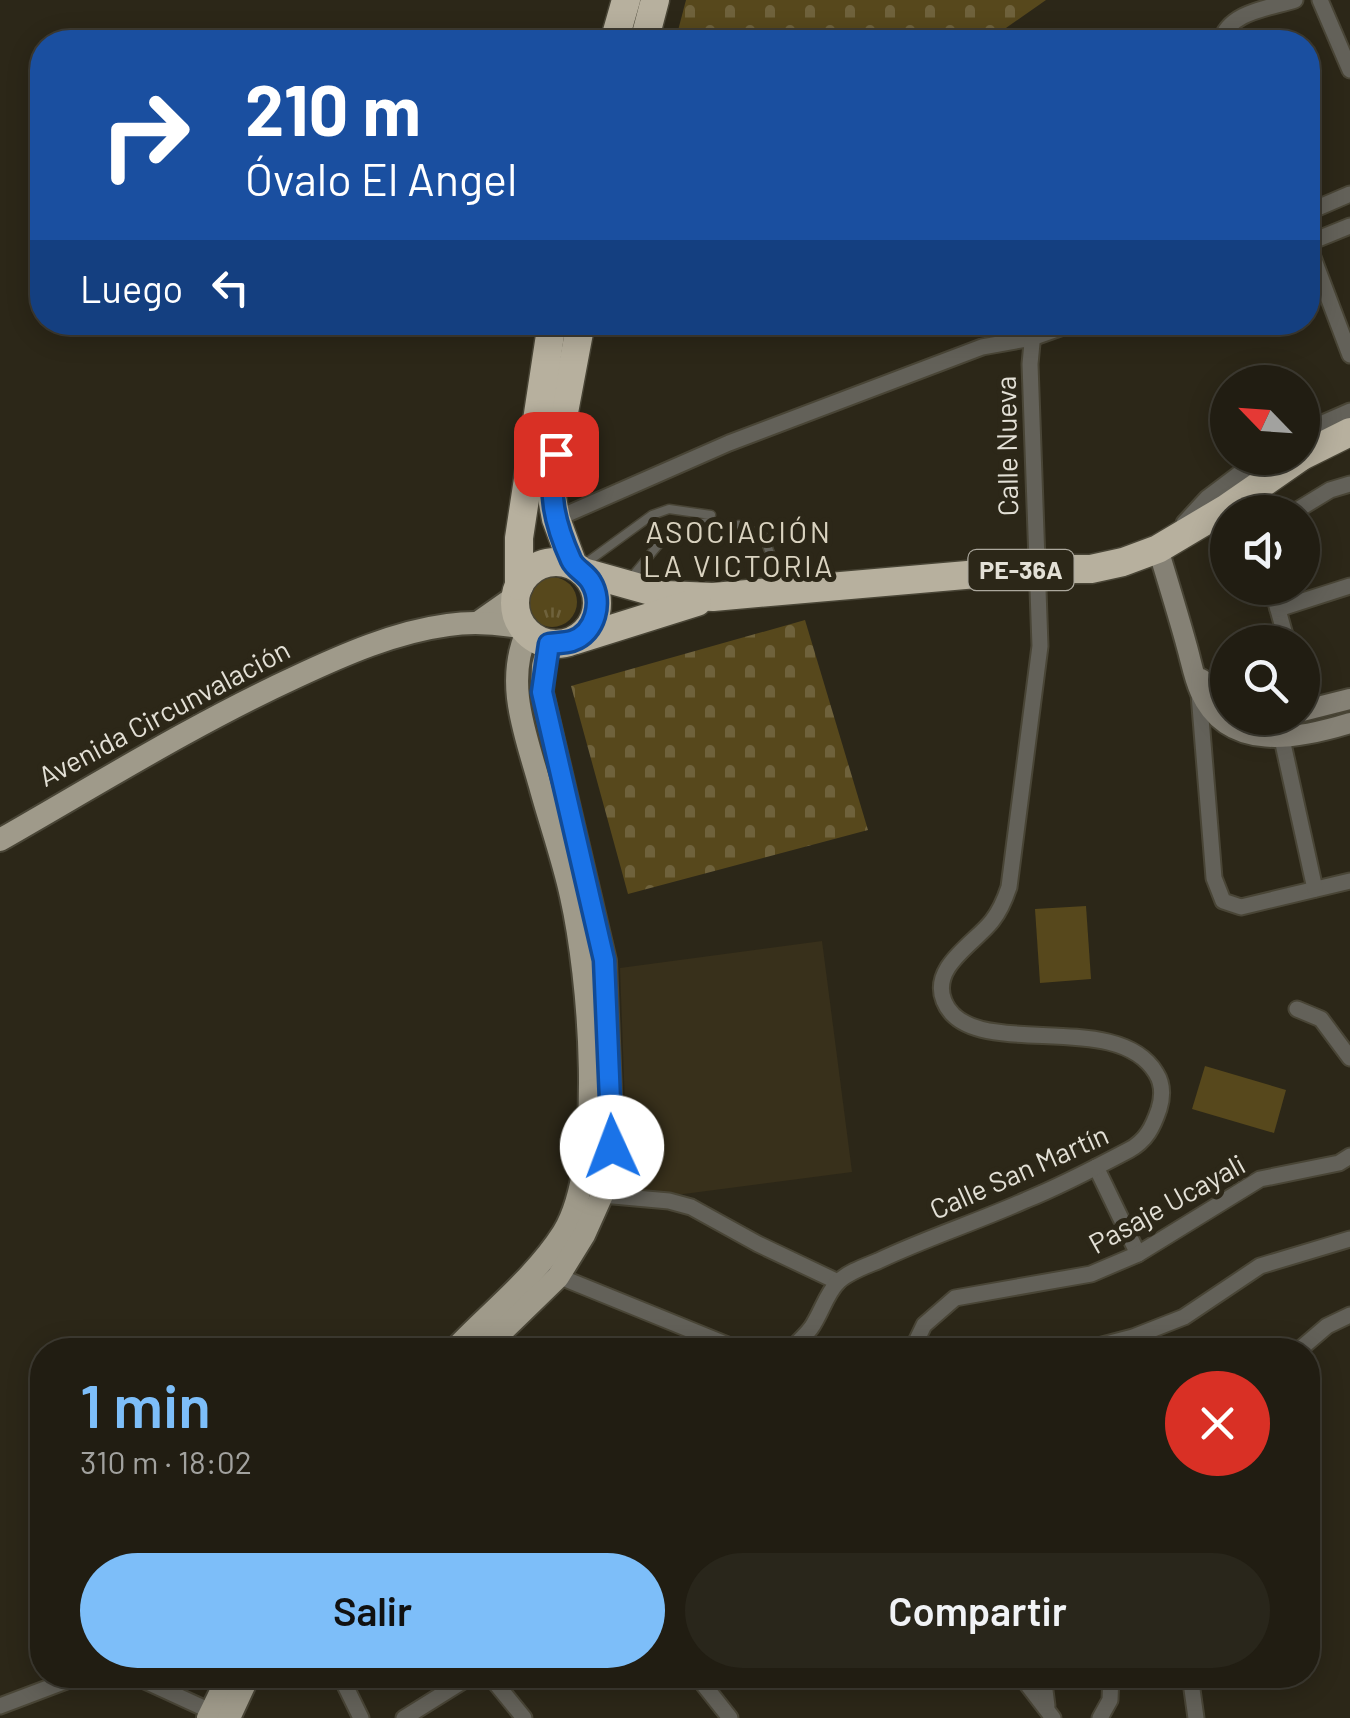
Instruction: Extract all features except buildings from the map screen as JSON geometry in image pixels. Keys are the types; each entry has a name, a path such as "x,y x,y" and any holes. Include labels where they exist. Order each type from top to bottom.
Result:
{"highway":[{"path":"617,30 626,0"},
{"path":"647,30 654,0"},
{"path":"550,335 520,538 516,608 543,636 589,628 597,609 595,589 578,569 556,519 550,487 579,335"},
{"name":"Avenida Circunvalación","path":"1320,447 1350,432"},
{"name":"Avenida Circunvalación","path":"578,569 665,595 713,597 1035,569 1091,569 1158,550 1274,475"},
{"path":"518,591 530,572 546,563 578,569"},
{"name":"Avenida Circunvalación","path":"543,636 713,597"}],"main road":[{"name":"Avenida Circunvalación","path":"478,622 518,591"},
{"name":"Avenida Circunvalación","path":"0,840 238,704 336,658 414,632 478,622 543,636"},
{"path":"468,1338 584,1235 602,1196 612,1147 600,1116 582,954 571,896 517,703 516,663 543,636"},
{"path":"494,1338 547,1271 579,1194 600,1116"},
{"path":"218,1716 226,1688"},
{"path":"218,1716 240,1688"}],"street":[{"path":"1225,30 1236,19 1296,0"},
{"path":"1320,0 1350,70"},
{"path":"1320,207 1350,194"},
{"path":"1320,238 1350,226"},
{"path":"1320,275 1350,354"},
{"path":"556,519 729,443 1018,335"},
{"name":"Calle Nueva","path":"1033,335 1035,569"},
{"path":"1320,424 1350,411"},
{"path":"1237,475 1207,498 1158,550 1197,682 1214,878 1224,901 1241,907 1350,881"},
{"path":"1320,496 1350,484"},
{"name":"Calle San Martín","path":"838,1282 902,1250 1027,1200 1135,1147 1152,1131 1161,1103 1161,1082 1150,1063 1128,1048 1107,1040 966,1025 944,1001 944,973 994,920 1009,887 1040,646 1035,569"},
{"path":"1278,609 1350,586"},
{"path":"1277,605 1282,625"},
{"path":"1197,682 1210,690"},
{"path":"1197,682 1214,714 1236,731 1282,738 1311,735"},
{"path":"1320,704 1350,699"},
{"path":"1320,732 1350,724"},
{"path":"1282,738 1315,889"},
{"path":"1296,1009 1314,1014 1344,1035 1350,1058"},
{"name":"Pasaje Ucayali","path":"918,1338 924,1325 956,1298 1092,1274 1138,1254 1260,1180 1338,1163 1350,1156"},
{"path":"1096,1167 1138,1254"},
{"path":"602,1196 691,1206 838,1282 812,1328 802,1338"},
{"path":"1128,1338 1184,1318 1260,1266 1350,1240"},
{"path":"547,1271 711,1338"},
{"path":"1313,1338 1350,1315"},
{"path":"0,1706 48,1688"},
{"path":"159,1688 218,1716"},
{"path":"346,1688 361,1718"},
{"path":"404,1718 452,1688"},
{"path":"500,1688 524,1718"},
{"path":"706,1688 730,1718"},
{"path":"1030,1688 1050,1714"},
{"path":"1046,1688 1050,1714"},
{"path":"1100,1718 1110,1700 1110,1688"},
{"path":"1192,1688 1196,1718"}],"lane":[{"path":"578,569 652,515 669,509 711,518 691,524"},
{"path":"739,523 764,537 785,592"},
{"path":"625,586 659,544"}],"shaded area":[{"path":"822,941 852,1172 676,1195 628,1187 620,968"}],"green space":[{"path":"686,0 1046,0 1003,30 678,30"},
{"path":"552,577 569,585 577,602 569,619 552,627 535,619 527,602 535,585"},
{"path":"805,620 868,830 628,894 571,686"},
{"path":"1086,906 1091,979 1040,983 1035,909"},
{"path":"1205,1066 1286,1090 1274,1133 1192,1109"}],"district":[{"name":"ASOCIACIÓN LA VICTORIA","path":"739,550"}],"route":[{"path":"556,454 550,487 556,519 573,565 595,589 597,609 582,636 549,644 542,692 604,960 612,1147"}]}
